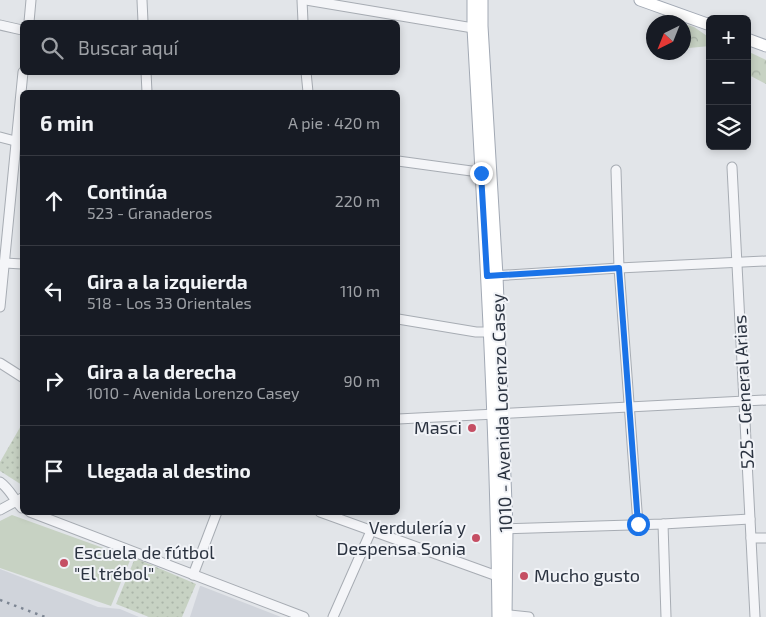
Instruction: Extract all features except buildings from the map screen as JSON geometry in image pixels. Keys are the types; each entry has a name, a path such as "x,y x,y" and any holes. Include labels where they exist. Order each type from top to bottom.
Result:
{"main road":[{"name":"1010 - Avenida Lorenzo Casey","path":"473,0 477,27 495,332 502,529 502,616"},
{"name":"1010 - Avenida Lorenzo Casey","path":"477,27 482,0"},
{"path":"640,0 706,24"},
{"path":"751,40 766,46"}],"street":[{"path":"29,20 31,0"},
{"path":"142,0 144,20"},
{"path":"302,0 303,20"},
{"path":"306,0 477,27"},
{"path":"0,24 20,29"},
{"path":"21,90 23,75"},
{"path":"146,75 147,90"},
{"path":"306,75 308,90"},
{"path":"0,307 19,167 15,141 20,98"},
{"path":"0,137 15,141"},
{"path":"400,161 486,173"},
{"name":"525 - General Arias","path":"732,167 755,617"},
{"path":"616,170 619,268 638,524"},
{"path":"492,276 766,261"},
{"path":"5,263 20,264"},
{"path":"400,319 495,332"},
{"path":"0,364 20,376"},
{"path":"400,419 766,400"},
{"path":"0,482 20,503 0,510"},
{"path":"38,515 304,617"},
{"path":"193,575 216,515"},
{"path":"326,515 501,575"},
{"path":"502,529 750,519"},
{"path":"662,524 666,617"},
{"path":"333,617 370,531"},
{"path":"751,538 766,538"},
{"path":"502,616 529,617"}],"shaded area":[{"path":"0,569 98,607 120,609 139,617 0,617"},
{"path":"201,586 281,617 190,617"}],"green space":[{"path":"691,26 706,35 706,46 691,48"},
{"path":"751,53 766,60 766,84 751,76"},
{"path":"20,427 20,484 0,471 0,462"},
{"name":"Escuela de fútbol \"El trébol\"","path":"12,515 131,558 111,606 0,568 0,521"},
{"path":"135,558 196,584 182,617 149,617 116,604"}],"railway":[{"path":"0,600 45,617"}],"place":[{"name":"Masci","path":"472,428"},
{"name":"Verdulería y Despensa Sonia","path":"476,538"},
{"name":"Escuela de fútbol \"El trébol\"","path":"64,563"},
{"name":"Mucho gusto","path":"524,576"}],"route":[{"path":"481,173 487,276 619,268 638,524"}]}
